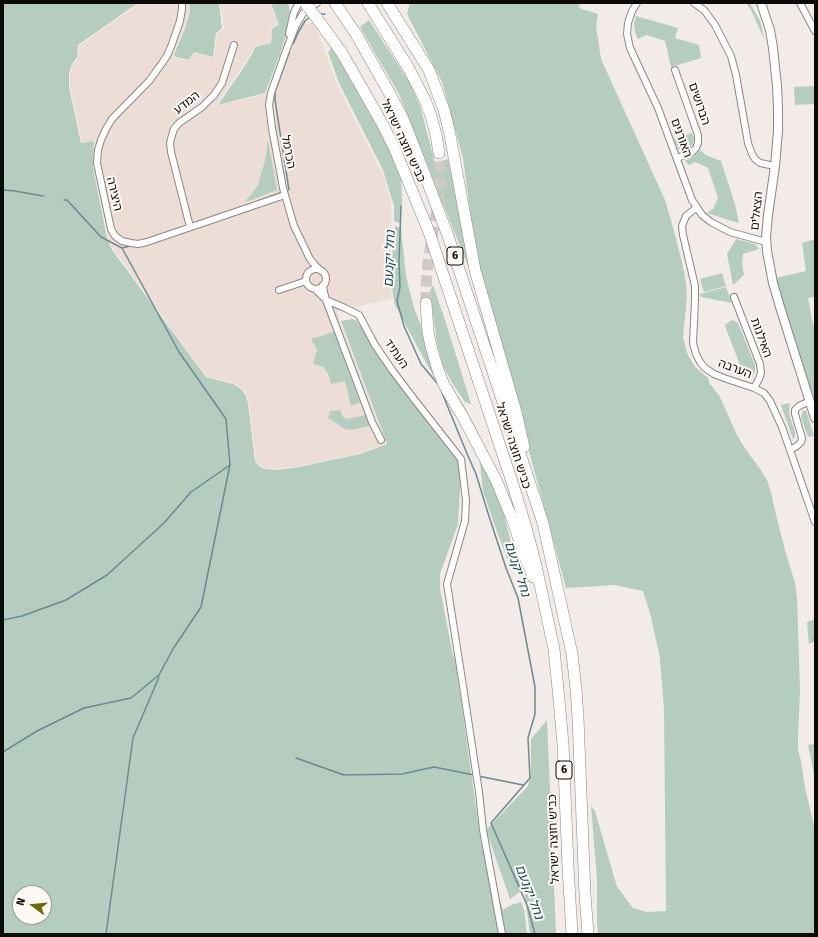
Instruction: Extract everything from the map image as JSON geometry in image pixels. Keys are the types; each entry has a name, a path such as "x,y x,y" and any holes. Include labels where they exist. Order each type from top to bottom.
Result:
{"highway":[{"name":"כביש חוצה ישראל","path":"306,3 342,53 383,125 394,148 429,232 520,510 536,566 554,649 563,744 572,934"},
{"name":"כביש חוצה ישראל","path":"335,3 356,34 390,94 413,144 447,233 543,523 572,654 576,689 584,895 588,934"},
{"path":"368,3 409,70 425,100 433,122 439,153"},
{"path":"387,3 429,70 444,110 475,270 516,412 543,523"},
{"path":"426,303 428,332 438,370 444,385 463,417 496,480 513,521 523,552 545,608"}],"street":[{"name":"היצירה","path":"182,3 180,21 167,56 150,80 112,119 101,140 98,150 97,163 111,229 115,236 122,241 138,244 285,195"},
{"name":"הכרמל","path":"287,48 293,16 299,3"},
{"name":"הכרמל","path":"317,3 307,9 301,16 294,30 268,105 285,195 294,226 310,258 321,271"},
{"name":"האורנים","path":"637,3 632,11 628,23 627,34 630,48 658,108 696,208 711,222 730,232 766,242"},
{"path":"694,3 704,10 715,25 731,56 736,75 748,143 752,154 760,163 775,166"},
{"name":"הצאלים","path":"761,3 770,30 778,86 778,131 766,242 773,283 815,418"},
{"path":"800,3 815,31"},
{"name":"המדע","path":"190,227 170,143 174,129 179,123 202,107 222,84 234,45"},
{"name":"הברושים","path":"675,70 698,135 698,143 696,148 691,153 677,158"},
{"name":"הערבה","path":"696,208 686,216 682,226 695,286 693,344 696,354 705,368 714,374 754,388 764,393 770,400 780,421 815,522"},
{"path":"310,258 309,272 306,281 309,286 315,289 326,300"},
{"path":"309,272 315,270 321,271 324,274 324,292 326,300 372,422 382,440"},
{"path":"279,290 306,281"},
{"path":"315,289 324,285"},
{"name":"האילנות","path":"734,296 760,364 761,373 754,388"},
{"name":"העתיד","path":"326,300 359,315 375,345 392,370 461,460 466,500 465,521 447,584 479,792 483,830 502,934"},
{"path":"790,450 801,442 802,438 796,410 799,406 810,401"}],"shaded area":[{"path":"140,3 188,3 189,12 173,55 175,58 189,61 194,53 214,58 217,34 224,28 220,3 270,3 278,25 271,28 270,43 254,46 250,55 216,106 266,94 290,30 314,22 338,87 385,179 391,202 392,239 388,278 393,298 337,312 386,443 360,453 294,467 274,469 265,468 260,465 256,461 247,395 242,388 233,383 206,376 113,249 108,238 94,166 95,140 82,142 70,87 70,73 73,65 78,59 79,46"}],"green space":[{"path":"3,3 138,3 78,45 77,58 72,64 69,73 69,87 81,143 94,141 93,167 107,238 112,250 206,377 233,384 241,389 246,396 255,461 259,466 265,469 274,470 294,468 360,454 387,444 341,321 352,319 356,320 460,464 458,524 440,574 440,589 456,665 481,844 503,910 511,905 521,902 524,910 527,934 3,934"},
{"path":"189,3 219,3 222,28 216,33 213,57 194,52 189,60 176,57 174,55 190,12"},
{"path":"271,3 288,3 290,11 286,35 265,93 218,105 251,56 255,47 271,43 272,29 279,25"},
{"path":"410,3 580,3 579,8 598,14 596,26 601,59 665,200 671,220 686,284 687,296 683,337 687,353 695,367 708,378 710,384 720,397 737,435 767,480 795,583 797,597 800,691 798,749 805,788 815,829 815,934 598,934 597,878 591,806 595,811 617,887 633,908 647,912 666,911 664,710 660,658 650,613 643,591 615,585 566,588 476,255 463,158 442,82 407,14"},
{"path":"746,3 750,3 760,21 765,41 751,10"},
{"path":"636,16 678,28 675,38 699,45 701,58 671,67 665,41 647,35 638,39 634,24"},
{"path":"369,20 410,83 420,106 435,163 448,159 474,281 399,94 360,27"},
{"path":"333,46 354,81 394,159 401,177 402,201 400,223 394,221 394,206 383,170 339,83 328,52"},
{"path":"815,86 815,104 795,105 794,87"},
{"path":"692,133 694,139 690,148 683,151 679,149 674,139"},
{"path":"268,140 277,190 249,201 245,201 258,185 266,157"},
{"path":"700,150 706,155 721,161 735,204 739,223 707,213 713,209 718,198 708,168 695,162 689,165 685,161 693,157"},
{"path":"395,226 401,228 406,276 414,308 425,336 443,373 463,404 477,430 501,502 515,559 507,558 483,491 479,454 473,436 430,370 395,305 392,289 392,257"},
{"path":"736,239 755,244 759,249 743,254 742,264 744,275 733,285 727,254"},
{"path":"815,239 815,297 808,298 815,328 815,406 776,278 806,271 802,243"},
{"path":"722,273 726,286 704,292 700,279"},
{"path":"433,285 471,404 465,402 443,366 437,343 430,291"},
{"path":"726,287 732,303 701,297 700,294"},
{"path":"733,320 738,323 755,365 755,371 750,379 745,378 725,326"},
{"path":"334,332 360,403 351,406 345,381 331,384 328,373 323,367 313,364 317,350 311,339"},
{"path":"790,403 790,417 795,432 795,437 793,439 781,405"},
{"path":"340,410 343,417 347,419 366,415 369,426 351,430 345,429 328,418 330,411"},
{"path":"806,410 814,436 808,437 801,417 803,411"},
{"path":"815,619 815,641 809,644 807,622"},
{"path":"547,720 556,934 530,934 524,889 510,899 486,830 528,786 531,773 531,739"},
{"path":"815,744 815,780 808,745"}],"waterway":[{"path":"319,14 325,14"},
{"path":"293,44 305,21 310,17"},
{"path":"289,53 275,92 289,190"},
{"path":"3,190 43,196"},
{"path":"258,201 280,193"},
{"path":"64,200 67,200 101,237 122,248 130,246"},
{"name":"נחל יקנעם","path":"401,206 399,261 400,287 397,301 404,326 421,364 437,383"},
{"path":"3,752 37,731 84,708 131,698 159,675 173,649 201,607 230,465 226,419 179,352 122,248"},
{"name":"נחל יקנעם","path":"440,388 476,474 506,568 518,598 535,687 535,714 528,738 530,778 491,823 527,905 535,934"},
{"path":"3,620 22,616 66,600 107,575 164,523 191,492 230,465"},
{"path":"106,934 133,738 159,677"},
{"path":"296,758 344,775 402,774 434,767 474,775"},
{"path":"478,776 523,785"}],"tunnel":[{"path":"426,303 428,262 441,174 439,153"}]}
